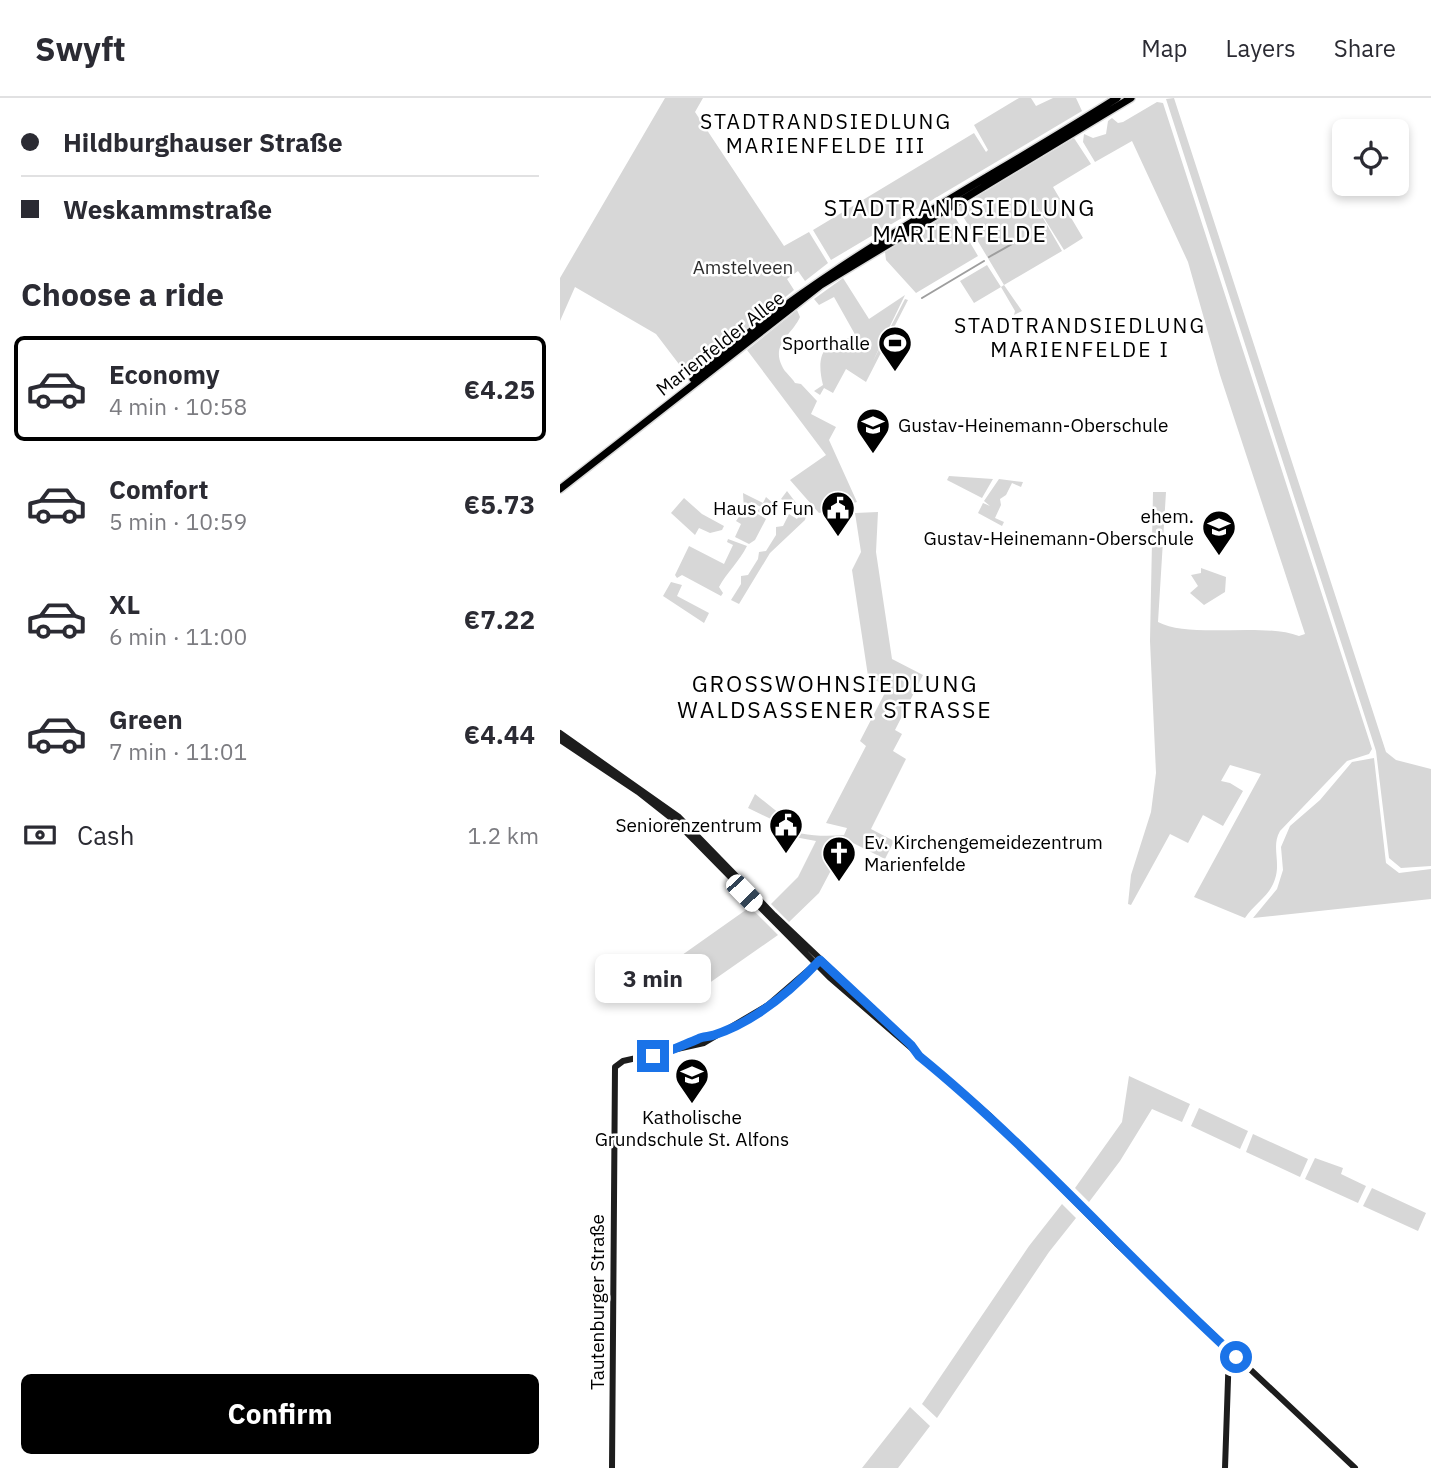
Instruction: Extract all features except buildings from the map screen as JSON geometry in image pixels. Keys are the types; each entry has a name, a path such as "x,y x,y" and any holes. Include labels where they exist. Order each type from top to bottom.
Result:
{"main road":[{"path":"1120,100 1131,98"},
{"name":"Marienfelder Allee","path":"560,484 825,274 1120,100"},
{"name":"Marienfelder Allee","path":"560,489 829,279 1120,100"},
{"path":"560,733 679,817 818,962"},
{"path":"560,740 671,818 818,962 914,1051 990,1116 1111,1239 1355,1468"},
{"name":"Tautenburger Straße","path":"612,1468 616,1064 704,1043 768,1005 818,962"},
{"path":"1224,1468 1230,1350"}],"green space":[{"name":"Amstelveen","path":"665,98 703,98 695,112 784,246 809,232 828,263 805,281 798,271 787,279 794,290 688,376 656,334 575,287 560,321 560,278"},
{"path":"1019,98 1031,98 1036,106 1053,98 1076,98 1082,111 831,260 813,230 974,133 986,152 988,150 974,125"},
{"path":"1174,98 1386,752 1396,760 1431,769 1431,866 1401,868 1389,858 1376,751 1166,99"},
{"path":"1157,102 1163,103 1372,749 1369,754 1347,761 1280,831 1276,842 1277,873 1273,885 1245,918 1194,897 1261,774 1230,765 1221,781 1243,791 1223,826 1203,815 1188,843 1170,834 1131,905 1128,904 1131,875 1151,812 1156,773 1150,641 1153,492 1166,492 1158,622 1188,629 1266,630 1299,636 1305,634 1220,375 1188,262 1132,141 1095,162 1083,142 1084,134 1093,138 1106,134 1108,121 1112,118 1118,123 1123,122"},
{"path":"1074,138 1091,164 1053,187 1083,238 1064,250 1032,199 1062,251 1004,285 958,208"},
{"path":"952,212 978,256 916,293 886,260 885,252"},
{"path":"987,265 1001,287 974,303 960,281"},
{"path":"843,278 869,319 905,295 873,361 905,299 908,300 866,382 846,369 833,393 824,388 820,395 814,391 823,385 820,364 825,350 837,341 857,338 834,297 819,305 814,299"},
{"path":"1004,285 1022,311 1014,315 1015,311 1001,287"},
{"path":"797,310 800,317 784,340 779,358 795,383 801,384 817,401 811,414 836,427 829,440 857,502 819,513 790,480 826,455 747,350"},
{"path":"949,476 993,479 982,498 947,480"},
{"path":"999,479 1023,482 1021,487 1012,483 1006,495 1000,499 1001,505 995,518 1004,522 1002,526 978,513 983,503 990,506 984,501"},
{"path":"787,491 806,516 805,520 770,553 739,604 731,600 741,584 741,576 748,575 758,559 759,552 766,551 776,535 776,527 783,526 789,514 797,519 800,514 789,509 790,503 781,499"},
{"path":"743,493 763,503 766,497 774,504 767,516 757,511 761,507 751,502 751,510 766,519 755,540 749,544 735,537 741,524 736,521 744,510"},
{"path":"684,498 702,514 724,526 722,530 710,533 699,528 695,535 671,513"},
{"path":"878,512 876,552 892,659 923,675 895,730 902,734 893,751 906,759 871,829 894,841 885,859 847,840 819,893 789,922 771,904 798,877 816,841 773,833 771,819 748,808 755,794 780,814 779,825 786,829 810,835 844,835 847,828 826,823 866,746 860,741 888,687 868,676 852,570 861,552 855,513"},
{"path":"728,539 747,546 719,587 723,593 721,596 682,575 677,578 675,575 689,546 724,564 733,545 727,542"},
{"path":"1201,568 1226,577 1225,592 1204,605 1190,593 1198,586 1191,575 1201,573"},
{"path":"671,582 682,585 677,596 709,613 704,623 663,596"},
{"path":"1374,758 1386,863 1399,873 1431,869 1431,899 1253,918 1277,889 1283,870 1281,847 1290,826 1320,800 1352,762"},
{"path":"750,907 778,935 685,1000 658,972"},
{"path":"1129,1076 1190,1104 1182,1122 1152,1109 1120,1161 1089,1202 1075,1188 1122,1122"},
{"path":"1199,1108 1248,1131 1240,1149 1191,1126"},
{"path":"1253,1134 1308,1159 1300,1177 1246,1152"},
{"path":"1315,1158 1343,1168 1341,1174 1366,1186 1358,1203 1305,1179"},
{"path":"1372,1188 1426,1213 1418,1231 1363,1206"},
{"path":"1062,1204 1076,1218 1049,1252 937,1418 922,1404 1029,1246"},
{"path":"910,1407 930,1426 898,1468 862,1468"}],"waterway":[{"path":"989,257 1019,240"},
{"path":"922,298 984,261"}],"place":[{"name":"Sporthalle","path":"895,373"},
{"name":"Gustav-Heinemann-Oberschule","path":"873,455"},
{"name":"Haus of Fun","path":"838,538"},
{"name":"ehem. Gustav-Heinemann-Oberschule","path":"1219,557"},
{"name":"Seniorenzentrum","path":"786,855"},
{"name":"Ev. Kirchengemeidezentrum Marienfelde","path":"839,883"},
{"name":"Katholische Grundschule St. Alfons","path":"692,1105"}],"district":[{"name":"STADTRANDSIEDLUNG MARIENFELDE III","path":"826,133"},
{"name":"STADTRANDSIEDLUNG MARIENFELDE","path":"960,220"},
{"name":"STADTRANDSIEDLUNG MARIENFELDE I","path":"1080,337"},
{"name":"GROSSWOHNSIEDLUNG WALDSASSENER STRASSE","path":"835,696"}],"route":[{"path":"653,1056 687,1046 702,1037 712,1037 747,1019 787,991 820,960 911,1045 919,1056 990,1116 1111,1239 1236,1357"}]}
